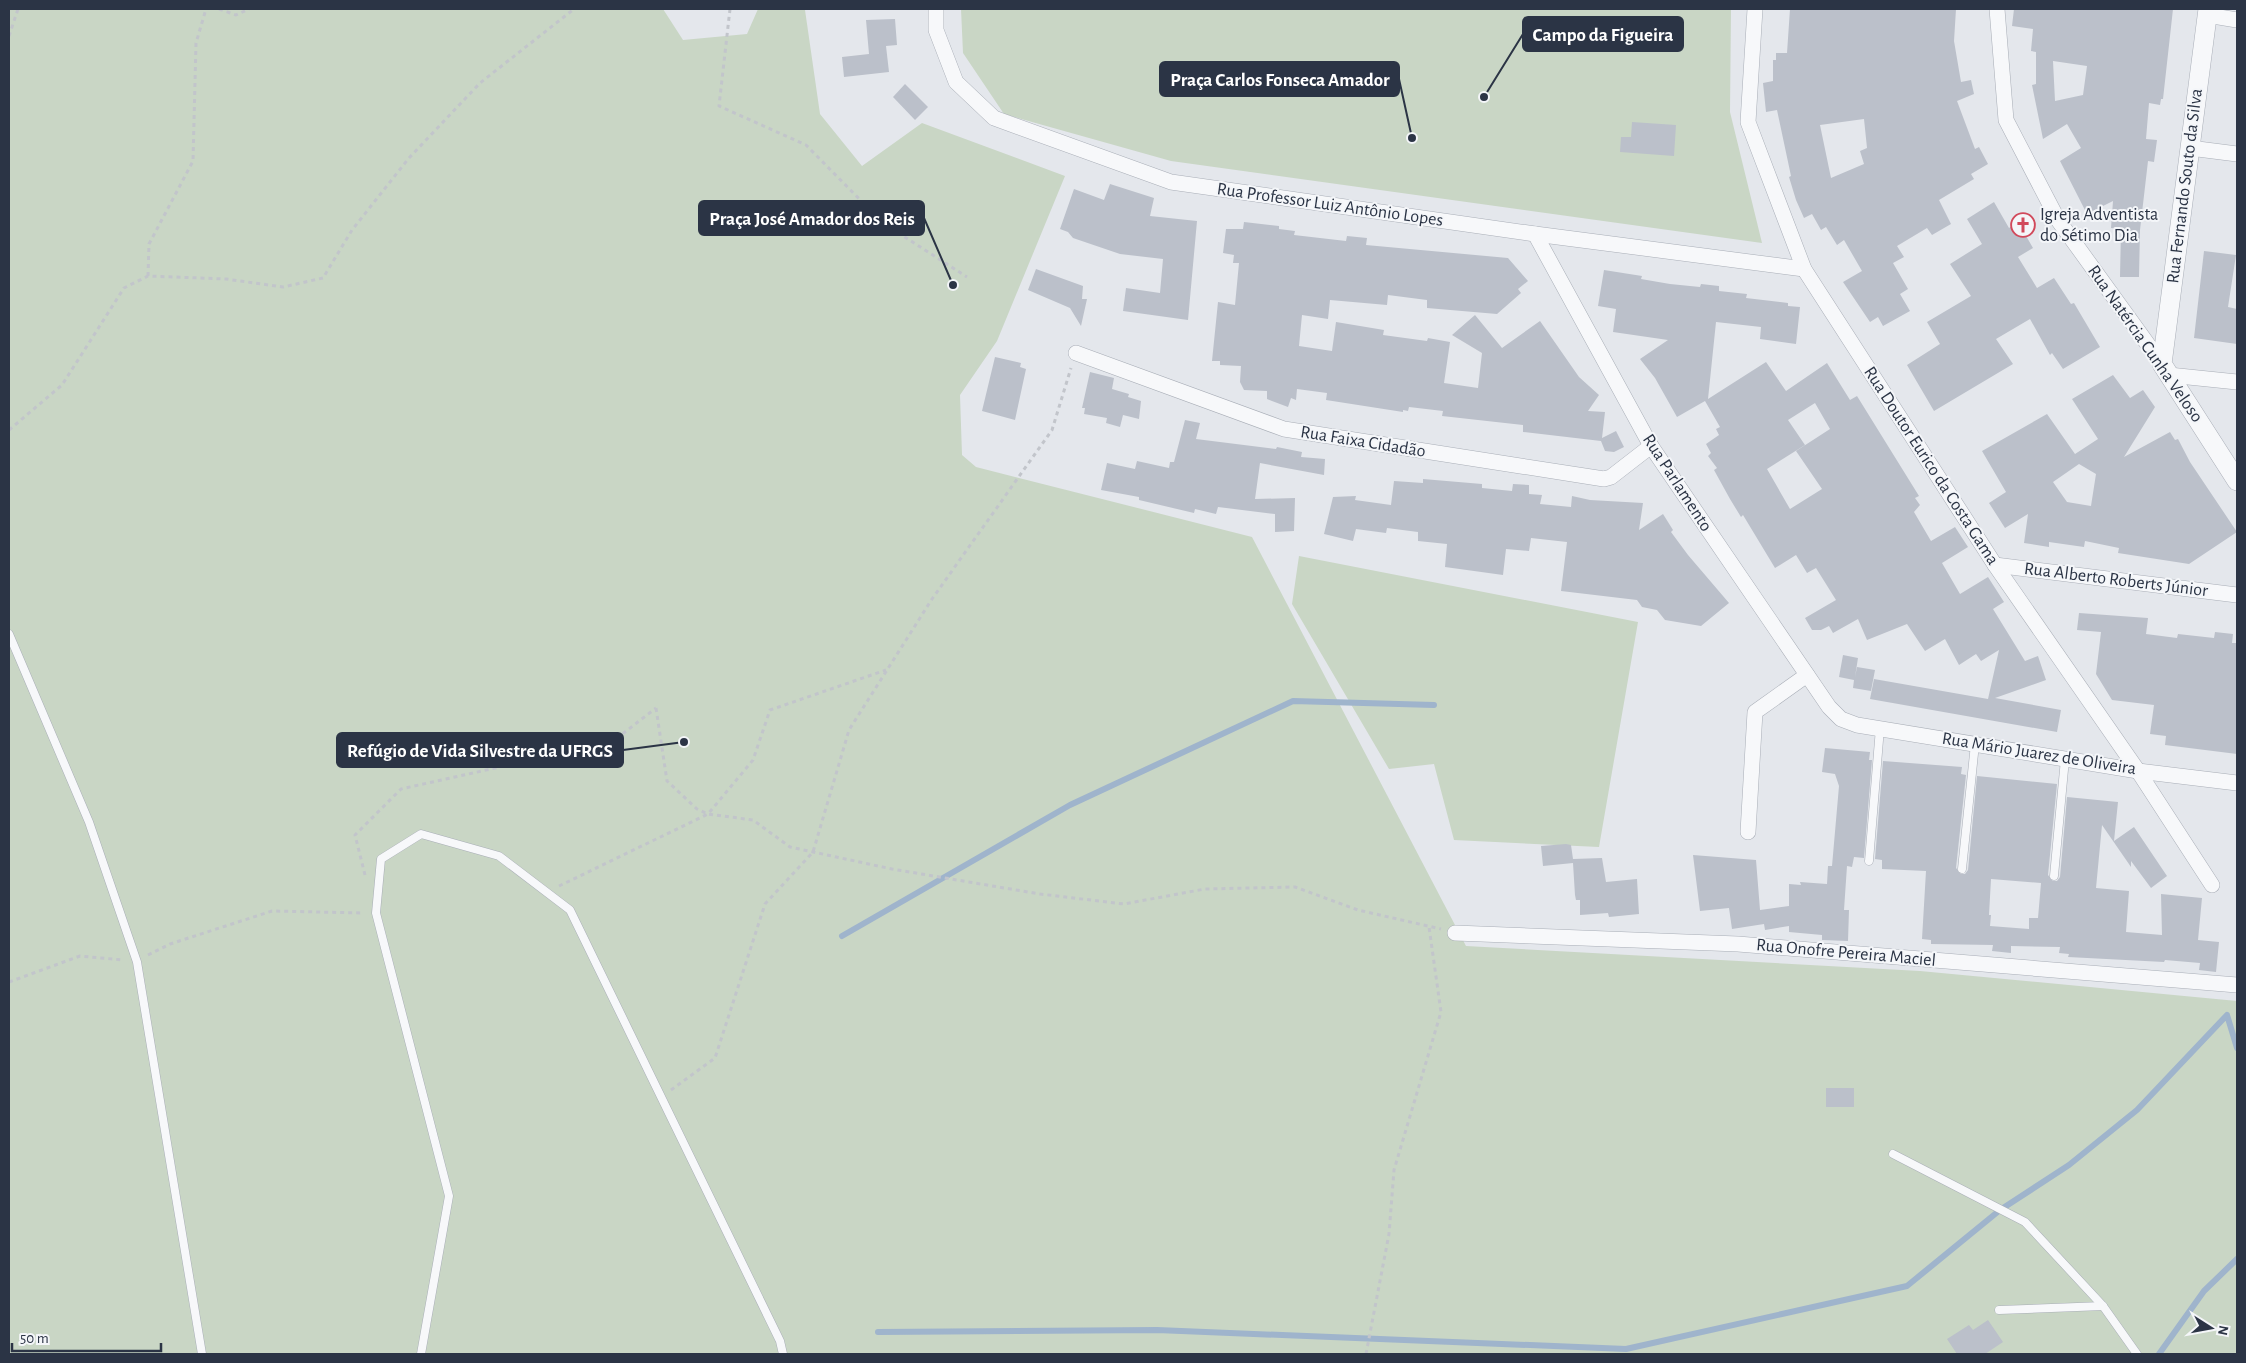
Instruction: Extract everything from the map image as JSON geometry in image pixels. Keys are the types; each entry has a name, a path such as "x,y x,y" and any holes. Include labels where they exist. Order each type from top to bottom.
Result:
{"street":[{"name":"Rua Professor Luiz Antônio Lopes","path":"936,9 936,30 956,82 994,118 1171,182 1535,234 1804,269"},
{"name":"Rua Doutor Eurico da Costa Gama","path":"1754,9 1748,122 1804,269 1995,564 2138,770 2212,885"},
{"name":"Rua Natércia Cunha Veloso","path":"1997,9 2006,120 2058,220 2166,370 2237,481"},
{"name":"Rua Fernando Souto da Silva","path":"2166,370 2190,148 2208,12"},
{"path":"2208,12 2237,20"},
{"path":"2190,148 2237,154"},
{"name":"Rua Parlamento","path":"1535,234 1651,446 1829,707 1841,719"},
{"name":"Rua Faixa Cidadão","path":"1076,354 1284,429 1604,479 1611,477 1651,446"},
{"path":"2166,370 2237,382"},
{"name":"Rua Alberto Roberts Júnior","path":"1995,564 2237,595"},
{"path":"1748,832 1755,712 1807,675"},
{"name":"Rua Mário Juarez de Oliveira","path":"1841,719 1857,725 2065,759 2237,783"},
{"name":"Rua Onofre Pereira Maciel","path":"1455,932 1738,944 2237,985"}],"lane":[{"path":"9,634 89,822 137,962 202,1354"},
{"path":"1869,861 1880,728"},
{"path":"1962,869 1975,744"},
{"path":"2054,876 2065,759"},
{"path":"421,1354 450,1196 376,913 381,859 421,834 499,856 570,910 780,1341 783,1354"},
{"path":"1893,1154 2025,1222 2103,1306 2137,1354"},
{"path":"1999,1310 2103,1306"}],"path":[{"path":"9,36 18,9"},
{"path":"148,276 149,244 193,161 196,42 206,9"},
{"path":"219,9 236,14 249,9"},
{"path":"9,430 62,385 124,288 148,276 226,279 283,287 323,278 352,230 415,151 480,83 574,9"},
{"path":"730,9 719,106 806,145 883,223 967,277"},
{"path":"661,1097 715,1058 765,904 813,852 849,730 932,599 1052,430 1076,354"},
{"path":"549,894 560,885 708,814 754,760 770,710 887,670"},
{"path":"366,879 354,835 401,789 612,742 656,708 667,781 697,809 708,814 754,820 790,847 892,869 1040,894 1124,904 1205,889 1295,888 1358,910 1455,932"},
{"path":"9,982 80,956 137,962 170,944 272,911 376,913"},
{"path":"1366,1354 1390,1234 1394,1170 1441,1012 1429,927"}],"green space":[{"path":"9,9 663,9 683,40 747,34 758,9 805,10 820,114 862,166 922,123 1065,176 997,341 960,395 962,455 976,467 1252,537 1466,946 1920,971 2237,1001 2237,1354 9,1354"},
{"path":"961,9 1731,9 1730,112 1762,243 1171,161 1004,114 963,53"},
{"path":"1299,556 1638,622 1599,847 1454,840 1434,764 1389,769 1292,604"}],"building":[{"path":"1790,9 1956,9 1954,41 1961,82 1971,80 1974,94 1957,101 1975,149 1979,147 1988,164 1971,174 1974,179 1939,200 1951,224 1932,235 1927,228 1897,246 1904,257 1893,263 1908,289 1900,294 1910,311 1883,326 1878,317 1870,322 1843,282 1862,271 1844,240 1837,245 1826,227 1821,230 1812,214 1804,218 1796,200 1789,177 1791,176 1777,110 1766,112 1763,83 1773,81 1773,60 1776,60 1776,53 1787,53","holes":["1864,119 1867,148 1860,151 1864,164 1831,178 1820,125"]},
{"path":"2014,9 2173,9 2163,99 2161,99 2160,105 2149,103 2146,139 2157,140 2154,162 2148,161 2140,230 2139,277 2120,277 2121,229 2111,228 2113,201 2087,214 2060,161 2081,148 2067,124 2043,139 2032,85 2036,84 2036,52 2031,51 2033,29 2012,26","holes":["2053,61 2087,66 2083,95 2055,101"]},
{"path":"895,19 897,45 886,46 889,72 844,77 842,57 869,54 866,20"},
{"path":"905,84 928,107 915,120 893,97"},
{"path":"1632,122 1676,125 1674,156 1620,152 1621,137 1631,137"},
{"path":"1110,184 1154,198 1150,216 1197,221 1188,320 1123,311 1126,288 1160,293 1163,259 1120,254 1073,238 1068,232 1060,229 1074,189 1104,200"},
{"path":"1994,202 2009,228 2018,222 2033,248 2018,257 2037,288 2054,278 2071,304 2074,303 2100,347 2063,369 2052,353 2050,355 2030,319 1996,339 2013,364 1934,411 1907,365 1940,344 1927,322 1971,296 1950,264 1982,244 1967,219"},
{"path":"1244,222 1279,226 1279,229 1295,231 1294,235 1346,241 1347,236 1367,238 1366,245 1508,258 1528,281 1518,289 1521,293 1497,314 1427,308 1427,300 1388,295 1387,305 1330,300 1328,319 1302,315 1299,346 1332,351 1336,322 1384,330 1383,335 1427,341 1428,338 1450,342 1444,383 1478,388 1482,353 1452,335 1475,315 1502,348 1540,321 1579,377 1599,395 1588,411 1605,412 1602,438 1616,431 1624,447 1614,452 1605,451 1601,441 1523,432 1523,425 1442,416 1443,411 1409,407 1408,411 1403,410 1403,412 1326,400 1327,393 1297,389 1296,400 1291,398 1288,407 1267,399 1267,391 1244,390 1240,382 1241,366 1220,365 1220,361 1212,361 1218,302 1235,305 1239,263 1233,263 1234,255 1223,253 1226,229 1243,229"},
{"path":"2204,251 2236,255 2228,307 2237,309 2237,344 2194,338"},
{"path":"1036,269 1083,286 1082,299 1087,299 1081,326 1070,308 1028,290"},
{"path":"1604,270 1642,276 1641,279 1670,284 1700,287 1701,284 1719,286 1719,291 1747,294 1746,298 1788,303 1788,306 1800,307 1796,344 1760,339 1761,327 1716,322 1708,399 1766,362 1786,391 1827,363 1850,400 1857,396 1919,496 1915,498 1920,505 1914,512 1931,541 1955,527 1968,547 1942,563 1960,594 1988,577 2004,602 1993,609 2025,661 2038,656 2046,680 1995,698 2061,710 2057,732 1870,699 1874,679 1988,699 1999,650 1981,661 1976,654 1959,665 1945,639 1925,651 1907,624 1867,640 1858,619 1833,633 1829,626 1821,630 1812,630 1805,618 1836,600 1816,568 1807,573 1796,555 1775,568 1743,515 1741,517 1714,470 1717,468 1708,456 1711,453 1706,444 1719,435 1716,429 1720,427 1705,401 1677,417 1655,378 1640,359 1668,340 1613,332 1616,309 1598,306","holes":["1815,403 1830,429 1796,451 1822,489 1790,509 1767,469 1805,445 1788,420"]},
{"path":"995,357 1021,363 1020,367 1026,369 1015,420 982,411"},
{"path":"1090,372 1114,378 1112,389 1129,394 1128,397 1141,401 1139,419 1123,415 1120,427 1106,423 1107,418 1084,414 1085,408 1082,408"},
{"path":"2113,375 2130,398 2143,390 2155,407 2124,457 2170,432 2175,440 2178,439 2190,462 2237,532 2189,564 2118,553 2119,548 2085,541 2084,547 2049,542 2049,547 2024,543 2028,514 2005,528 1989,503 2006,492 1982,451 2047,414 2075,454 2098,439 2072,399","holes":["2079,464 2096,474 2091,506 2067,502 2053,482"]},
{"path":"1185,420 1200,423 1196,439 1276,449 1277,447 1302,452 1301,457 1325,459 1324,475 1260,463 1255,499 1295,498 1294,531 1275,532 1275,514 1218,507 1216,514 1195,509 1194,513 1139,500 1139,497 1101,490 1107,463 1135,469 1137,461 1169,468 1170,462 1174,462"},
{"path":"1423,479 1482,484 1482,488 1512,491 1513,484 1529,485 1529,494 1542,495 1540,504 1571,507 1572,496 1590,500 1643,503 1639,530 1663,514 1673,530 1671,532 1688,555 1729,603 1701,626 1665,620 1657,610 1642,607 1637,600 1561,591 1567,542 1531,538 1529,551 1506,549 1503,575 1445,567 1447,544 1418,541 1418,532 1387,528 1386,533 1356,529 1353,541 1324,534 1333,497 1356,496 1355,500 1391,505 1394,481 1423,483"},
{"path":"2079,613 2148,618 2146,634 2177,638 2178,634 2214,638 2215,632 2233,634 2232,643 2237,643 2237,754 2165,745 2166,736 2150,734 2154,705 2112,700 2096,674 2101,632 2077,630"},
{"path":"1843,655 1858,658 1855,677 1857,667 1875,670 1871,691 1853,688 1854,680 1839,677"},
{"path":"1825,748 1870,752 1869,760 1872,760 1864,858 1854,857 1852,867 1847,866 1844,910 1849,910 1848,941 1822,940 1822,935 1789,932 1789,926 1765,930 1764,924 1732,929 1729,908 1700,911 1693,855 1756,860 1760,910 1789,906 1789,884 1801,885 1800,882 1827,884 1828,866 1832,866 1839,786 1835,774 1822,772"},
{"path":"1883,761 1962,767 1961,774 1966,775 1956,868 1961,874 1965,874 1968,870 1977,776 2057,784 2048,875 2053,881 2057,881 2060,877 2067,797 2118,802 2114,841 2134,827 2167,876 2151,888 2131,861 2131,867 2102,825 2096,888 2129,891 2126,932 2162,935 2161,894 2202,898 2198,940 2219,942 2216,972 2199,970 2200,963 2068,957 2069,954 2059,953 2060,947 2011,946 2011,953 1992,951 1993,945 1931,944 1931,940 1922,939 1926,871 1882,869 1882,860 1875,859","holes":["1991,879 2041,883 2038,918 2029,918 2029,929 1990,926"]},
{"path":"1571,845 1573,859 1602,858 1606,882 1637,879 1639,914 1609,917 1608,913 1580,915 1580,900 1576,900 1575,895 1573,863 1543,866 1541,846"},
{"path":"1826,1088 1854,1088 1854,1107 1826,1107"},
{"path":"1988,1320 2003,1342 1985,1354 1957,1354 1947,1339 1969,1325 1973,1330"}],"waterway":[{"path":"842,936 1070,805 1293,701 1434,705"},
{"path":"878,1332 1157,1330 1626,1349 1907,1286 2000,1210 2069,1165 2137,1110 2227,1015 2237,1048"},
{"path":"2159,1354 2204,1291 2237,1259"}],"place":[{"name":"Campo da Figueira","path":"1484,97"},
{"name":"Praça Carlos Fonseca Amador","path":"1412,138"},
{"name":"Igreja Adventista do Sétimo Dia","path":"2023,225"},
{"name":"Praça José Amador dos Reis","path":"953,285"},
{"name":"Refúgio de Vida Silvestre da UFRGS","path":"684,742"}]}
